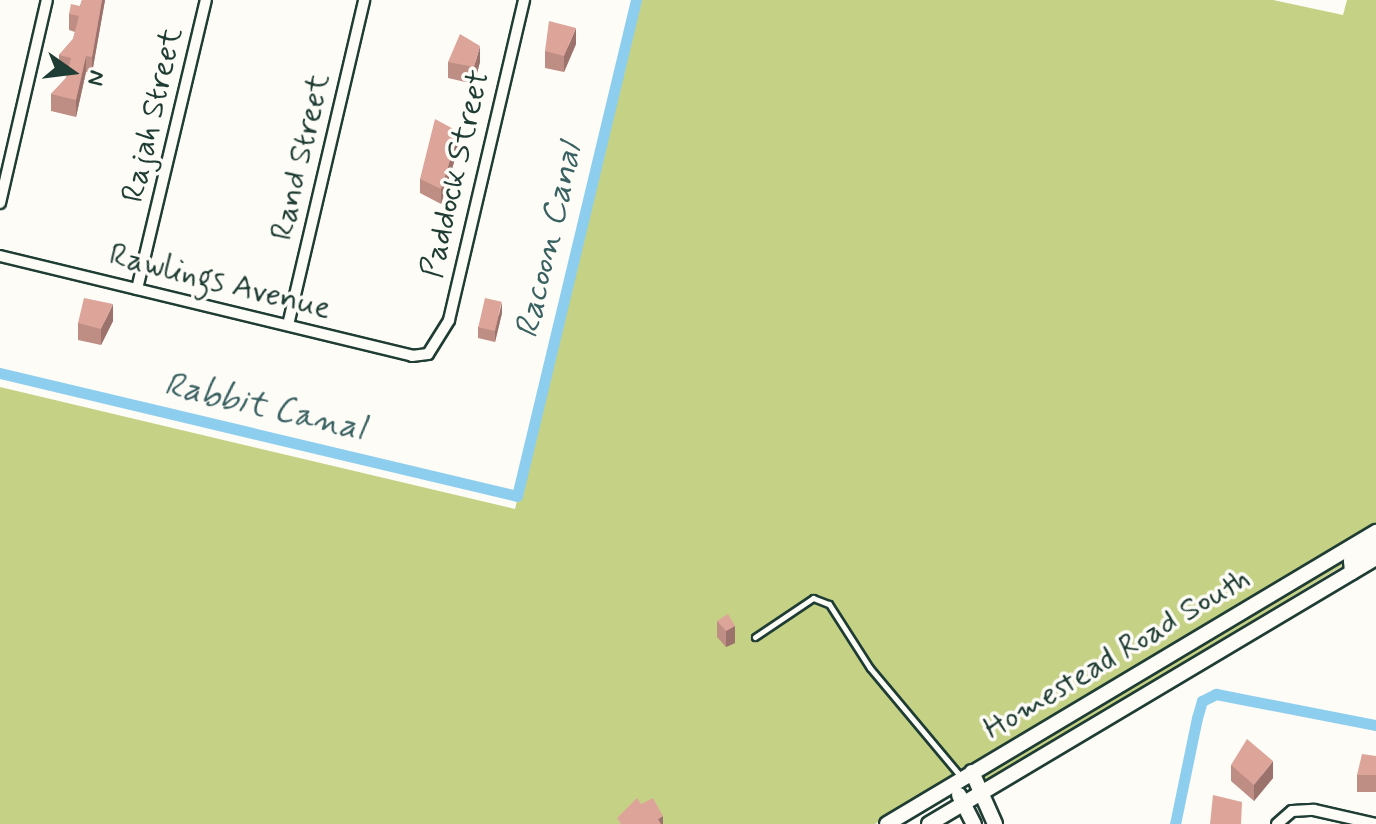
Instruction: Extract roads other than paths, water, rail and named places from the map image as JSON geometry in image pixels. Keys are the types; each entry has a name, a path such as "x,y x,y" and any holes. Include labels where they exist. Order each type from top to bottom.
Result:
{"main road":[{"name":"Homestead Road South","path":"887,824 1376,532"},
{"path":"1352,572 1351,561 1376,545"},
{"name":"Homestead Road South","path":"929,824 1376,558"},
{"path":"963,778 981,793 995,824"},
{"path":"963,778 963,803 974,824"}],"street":[{"path":"0,203 47,0"},
{"name":"Rajah Street","path":"137,289 206,0"},
{"name":"Rand Street","path":"288,325 364,0"},
{"name":"Paddock Street","path":"428,354 449,320 524,0"},
{"name":"Rawlings Avenue","path":"0,256 412,356 428,354"},
{"path":"1277,824 1292,811 1376,824"}],"lane":[{"path":"755,637 813,598 829,604 870,668 963,778"}],"waterway":[{"name":"Rabbit Canal","path":"0,373 517,496 636,0"},
{"path":"1175,824 1202,701 1216,694 1376,725"}],"water label":[{"name":"Racoon Canal","path":"549,241"}]}
